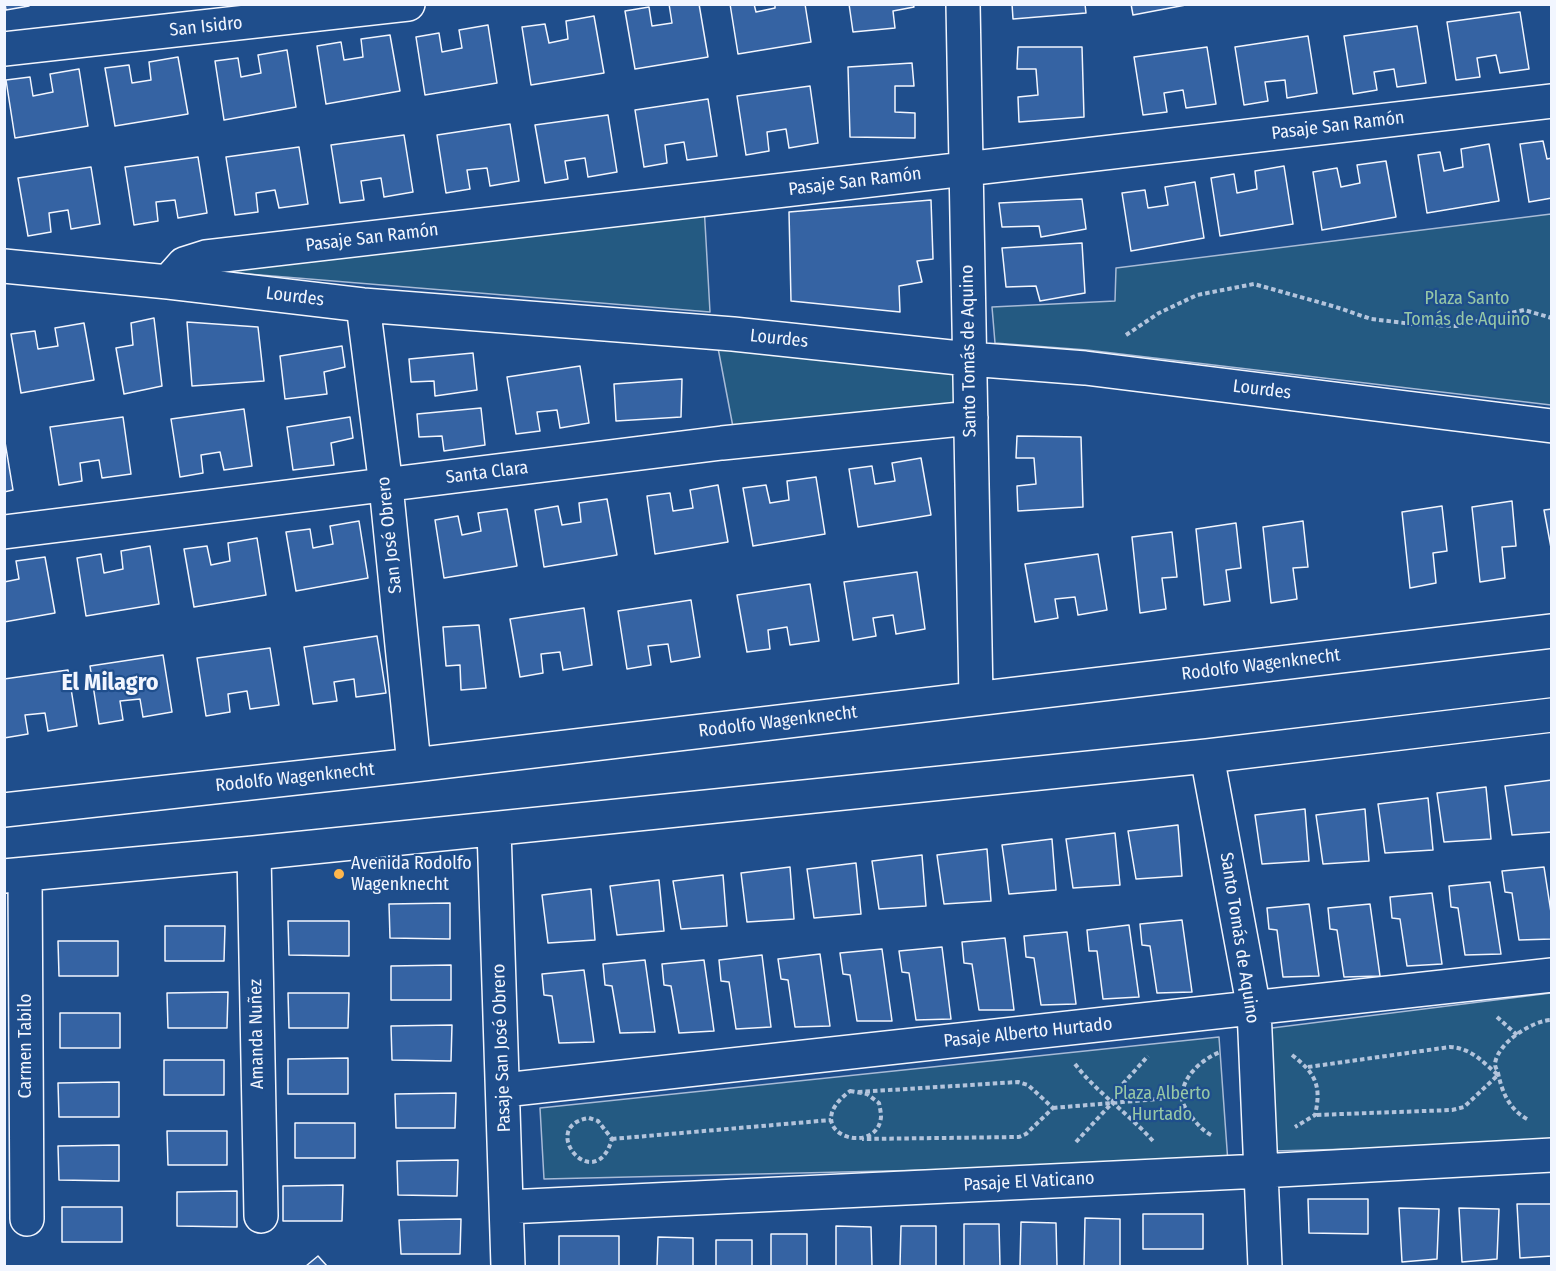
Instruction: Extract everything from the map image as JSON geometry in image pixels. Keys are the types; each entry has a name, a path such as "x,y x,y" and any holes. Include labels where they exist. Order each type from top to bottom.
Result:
{"street":[{"name":"San Isidro","path":"4,49 408,4"},
{"name":"Santo Tomás de Aquino","path":"963,4 976,698"},
{"name":"Pasaje San Ramón","path":"168,282 184,264 206,257 1551,101"},
{"name":"Lourdes","path":"4,266 168,282 363,305 733,334 969,359 1085,368 1551,426"},
{"name":"San José Obrero","path":"363,305 386,486 414,765"},
{"name":"Santa Clara","path":"4,532 711,444 971,418"},
{"name":"Rodolfo Wagenknecht","path":"4,810 414,765 1551,631"},
{"path":"15,875 254,853 1207,756 1551,715"},
{"name":"Santo Tomás de Aquino","path":"1207,756 1254,1009 1264,1266"},
{"name":"Pasaje San José Obrero","path":"494,829 508,1266"},
{"name":"Amanda Nuñez","path":"254,853 261,1216"},
{"name":"Carmen Tabilo","path":"15,875 27,1219"},
{"name":"Pasaje Alberto Hurtado","path":"504,1090 1551,975"},
{"name":"Pasaje El Vaticano","path":"507,1207 1551,1155"}],"path":[{"path":"1085,368 1129,332 1159,313 1197,295 1254,284 1371,319 1413,324 1456,326 1524,310 1551,318"},
{"path":"1532,1120 1525,1118 1512,1107 1501,1088 1495,1063 1504,1044 1526,1028 1551,1020"},
{"path":"1308,1067 1461,1047 1473,1053 1498,1075"},
{"path":"1076,1143 1112,1103 1121,1086 1154,1050"},
{"path":"1217,1137 1208,1134 1197,1124 1186,1111 1181,1097 1185,1083 1194,1070 1206,1058 1220,1052"},
{"path":"1283,1053 1291,1054 1308,1067 1317,1084 1319,1101 1315,1115"},
{"path":"1072,1061 1084,1076 1137,1123 1158,1146"},
{"path":"1286,1130 1303,1124 1315,1115 1452,1110 1464,1107 1498,1075"},
{"path":"858,1092 1018,1082 1028,1085 1053,1108"},
{"path":"862,1139 874,1132 881,1119 879,1103 867,1094 850,1091 832,1108 831,1120 838,1133 850,1138 862,1139 1019,1137 1026,1134 1053,1108 1181,1097"},
{"path":"589,1118 598,1121 612,1139 608,1151 601,1158 589,1162 579,1160 570,1150 568,1137 572,1126 578,1120 589,1118"},
{"path":"612,1139 831,1120"}],"green space":[{"path":"704,205 710,312 224,272"},
{"name":"Plaza Santo Tomás de Aquino","path":"1551,214 1551,405 1087,350 995,343 992,307 1115,301 1116,268"},
{"path":"718,348 963,372 961,405 733,427"},
{"path":"1551,993 1551,1144 1273,1151 1264,1029"},
{"name":"Plaza Alberto Hurtado","path":"1219,1037 1228,1163 544,1179 540,1108"}],"building":[{"path":"5,4 29,4 29,6 6,10"},
{"path":"669,4 699,4 708,57 635,69 625,11 649,7 652,26 672,23"},
{"path":"730,4 754,4 756,12 775,8 775,4 805,4 811,42 738,54"},
{"path":"849,4 913,4 914,7 893,11 895,28 853,32"},
{"path":"1012,4 1085,4 1086,13 1013,19"},
{"path":"1131,4 1191,4 1133,15"},
{"path":"1520,12 1529,69 1500,73 1496,55 1477,58 1480,77 1456,80 1447,22"},
{"path":"594,16 604,73 531,85 522,27 545,24 549,43 568,39 566,21"},
{"path":"488,25 497,83 425,95 416,37 439,33 442,52 462,48 459,30"},
{"path":"1417,26 1426,83 1397,87 1394,69 1374,72 1377,90 1353,94 1344,36"},
{"path":"390,35 400,91 326,104 317,46 341,42 344,60 363,57 361,39"},
{"path":"1308,36 1317,93 1287,98 1285,80 1265,82 1268,101 1244,105 1235,47"},
{"path":"1018,47 1082,47 1084,117 1019,122 1018,97 1038,95 1036,69 1017,69"},
{"path":"1207,47 1216,104 1186,108 1183,90 1164,93 1167,112 1143,115 1134,57"},
{"path":"287,50 296,107 224,120 215,61 238,58 241,77 261,73 258,55"},
{"path":"178,57 188,114 115,126 105,68 129,65 132,83 151,80 149,62"},
{"path":"912,63 914,86 895,86 895,112 915,113 915,138 850,137 848,67"},
{"path":"79,69 88,126 15,138 6,80 30,77 33,96 53,92 50,74"},
{"path":"810,86 818,143 789,148 786,129 767,132 769,151 746,155 737,96"},
{"path":"708,99 717,156 687,160 684,142 665,145 667,163 644,167 635,110"},
{"path":"608,115 617,172 588,177 585,158 565,161 568,179 545,183 535,125"},
{"path":"510,124 519,181 490,186 487,168 467,170 470,189 446,193 437,135"},
{"path":"404,135 413,192 384,197 381,178 361,181 364,200 340,203 331,145"},
{"path":"1543,141 1547,159 1552,158 1552,198 1529,202 1520,144"},
{"path":"1489,144 1499,201 1427,213 1418,155 1440,152 1444,171 1463,167 1461,149"},
{"path":"299,147 308,204 279,208 275,190 256,193 258,212 235,215 226,157"},
{"path":"198,157 207,213 178,218 175,200 156,202 158,221 134,225 125,167"},
{"path":"1386,161 1396,217 1322,230 1313,172 1337,168 1341,187 1360,183 1357,165"},
{"path":"1284,166 1293,224 1220,236 1211,178 1234,174 1237,193 1257,189 1255,171"},
{"path":"91,167 100,224 71,229 68,210 49,213 51,232 28,236 18,178"},
{"path":"1195,182 1204,238 1131,251 1122,193 1145,190 1148,208 1168,205 1165,187"},
{"path":"1082,199 1086,229 1041,237 1039,226 1002,227 999,203"},
{"path":"931,200 933,259 917,261 922,282 899,286 900,312 791,301 789,212"},
{"path":"1082,243 1085,293 1040,301 1036,286 1006,287 1002,248"},
{"path":"154,318 162,386 124,394 116,348 133,345 131,323"},
{"path":"187,322 258,327 264,381 192,386"},
{"path":"84,323 94,380 21,393 11,334 35,331 38,349 58,346 55,328"},
{"path":"342,346 345,367 324,372 327,394 285,399 280,356"},
{"path":"473,353 477,390 435,396 434,381 411,382 409,359"},
{"path":"580,366 589,423 560,428 557,410 537,412 540,431 516,434 507,377"},
{"path":"682,379 681,417 616,421 614,384"},
{"path":"481,408 485,445 444,451 442,436 419,437 417,414"},
{"path":"244,409 252,466 224,470 220,452 201,455 203,473 180,477 171,419"},
{"path":"123,417 131,474 102,478 99,460 80,463 82,481 59,485 50,427"},
{"path":"350,417 353,438 331,443 334,465 293,470 287,427"},
{"path":"4,436 13,490 4,492"},
{"path":"1017,436 1081,437 1083,507 1018,511 1017,486 1036,484 1034,458 1016,458"},
{"path":"921,458 931,515 858,527 849,469 872,466 875,484 895,481 892,463"},
{"path":"816,477 825,534 753,546 743,488 766,485 770,503 789,500 787,481"},
{"path":"718,485 728,542 655,554 647,496 670,493 673,511 693,508 690,490"},
{"path":"607,499 617,555 544,567 535,510 558,506 562,525 581,522 579,503"},
{"path":"1512,501 1516,546 1502,547 1505,578 1480,582 1472,507"},
{"path":"1442,506 1447,551 1433,553 1436,583 1410,588 1402,512"},
{"path":"507,509 517,566 444,578 435,520 458,516 462,535 481,531 478,513"},
{"path":"1552,509 1552,553 1544,510"},
{"path":"359,521 368,578 296,591 286,532 310,529 313,548 333,544 330,526"},
{"path":"1303,521 1308,567 1293,568 1297,599 1271,603 1263,527"},
{"path":"1236,523 1241,568 1226,570 1230,601 1204,605 1196,529"},
{"path":"1172,532 1177,577 1162,578 1166,609 1140,613 1132,537"},
{"path":"257,538 266,595 194,607 184,549 207,546 211,565 230,561 228,543"},
{"path":"150,546 159,604 86,616 77,558 101,554 104,573 123,569 121,551"},
{"path":"1098,554 1107,610 1078,615 1075,597 1055,599 1058,618 1035,622 1025,564"},
{"path":"45,557 55,613 4,622 4,582 19,579 16,561"},
{"path":"917,572 925,629 896,634 893,615 873,618 876,636 853,640 844,582"},
{"path":"810,584 819,641 790,645 787,627 768,630 770,649 747,652 737,595"},
{"path":"691,600 700,657 671,662 668,644 648,646 651,665 627,669 618,611"},
{"path":"584,608 592,665 563,670 560,652 541,654 543,673 520,677 510,619"},
{"path":"479,625 486,688 461,690 460,665 446,666 443,627"},
{"path":"377,636 386,693 356,697 354,679 334,682 337,701 313,704 304,647"},
{"path":"270,648 279,705 250,709 247,691 228,694 230,712 206,716 197,658"},
{"path":"163,655 172,712 143,717 140,699 120,701 123,720 99,724 90,666"},
{"path":"68,670 77,726 48,731 45,713 25,715 28,734 4,738 4,679"},
{"path":"1552,780 1552,832 1512,835 1505,786"},
{"path":"1486,787 1491,839 1444,842 1437,793"},
{"path":"1428,798 1433,850 1385,853 1378,804"},
{"path":"1305,809 1309,861 1262,864 1255,815"},
{"path":"1365,809 1369,861 1323,864 1316,815"},
{"path":"1178,825 1182,876 1136,879 1128,831"},
{"path":"1115,833 1120,885 1073,888 1066,839"},
{"path":"1052,839 1056,890 1009,894 1002,845"},
{"path":"987,849 991,901 944,904 937,855"},
{"path":"922,855 926,906 879,909 872,861"},
{"path":"856,863 861,914 814,918 807,869"},
{"path":"790,867 794,919 747,922 741,873"},
{"path":"1544,867 1552,919 1552,939 1519,940 1512,893 1505,892 1502,871"},
{"path":"723,875 727,926 681,929 673,881"},
{"path":"659,880 664,931 617,935 610,886"},
{"path":"1490,882 1501,954 1465,955 1458,908 1451,907 1449,886"},
{"path":"591,889 595,940 548,943 542,895"},
{"path":"1432,893 1442,964 1407,966 1400,919 1392,918 1390,897"},
{"path":"450,903 450,939 390,938 389,904"},
{"path":"1309,904 1319,976 1283,977 1277,930 1269,929 1267,908"},
{"path":"1370,904 1380,976 1344,977 1337,930 1330,929 1328,908"},
{"path":"1182,920 1192,992 1157,993 1150,946 1142,945 1140,924"},
{"path":"288,921 349,921 349,956 289,955"},
{"path":"1129,925 1139,997 1103,999 1097,951 1089,951 1087,930"},
{"path":"165,926 225,926 224,961 165,961"},
{"path":"1067,932 1076,1004 1041,1005 1034,958 1026,957 1024,936"},
{"path":"1005,938 1014,1010 979,1010 972,964 964,963 962,942"},
{"path":"58,941 118,941 118,976 59,976"},
{"path":"942,947 951,1019 916,1020 909,973 902,972 899,951"},
{"path":"882,949 892,1021 857,1021 850,975 843,974 840,953"},
{"path":"820,954 830,1026 795,1027 788,980 781,979 778,959"},
{"path":"762,955 771,1027 736,1029 729,982 721,981 719,960"},
{"path":"645,960 655,1032 620,1033 612,986 605,985 603,964"},
{"path":"704,960 714,1031 679,1033 671,986 664,985 662,964"},
{"path":"451,965 451,1000 391,1000 391,966"},
{"path":"584,970 594,1042 559,1043 552,996 544,995 542,974"},
{"path":"228,992 227,1028 168,1028 167,993"},
{"path":"288,993 349,993 348,1028 289,1028"},
{"path":"60,1013 120,1013 120,1048 60,1048"},
{"path":"452,1025 451,1061 392,1060 391,1026"},
{"path":"348,1058 348,1094 288,1094 288,1059"},
{"path":"164,1060 224,1060 224,1095 164,1095"},
{"path":"119,1082 119,1117 59,1117 58,1083"},
{"path":"456,1093 455,1128 396,1128 395,1094"},
{"path":"295,1123 355,1123 355,1158 295,1158"},
{"path":"167,1131 227,1131 227,1165 168,1165"},
{"path":"119,1145 119,1181 59,1180 58,1146"},
{"path":"458,1160 457,1196 398,1195 397,1161"},
{"path":"343,1185 342,1221 283,1221 283,1186"},
{"path":"237,1191 237,1227 177,1226 177,1192"},
{"path":"1308,1199 1368,1199 1368,1234 1309,1233"},
{"path":"1517,1204 1552,1204 1552,1256 1520,1258"},
{"path":"62,1207 122,1207 122,1242 62,1242"},
{"path":"1399,1208 1439,1209 1437,1259 1402,1262"},
{"path":"1459,1208 1499,1209 1497,1259 1462,1262"},
{"path":"1143,1214 1203,1214 1203,1249 1143,1249"},
{"path":"1085,1218 1120,1219 1120,1266 1084,1266"},
{"path":"461,1219 460,1254 401,1254 399,1220"},
{"path":"1021,1222 1056,1223 1057,1266 1020,1266"},
{"path":"964,1224 999,1224 1000,1266 964,1266"},
{"path":"836,1226 871,1227 872,1266 836,1266"},
{"path":"901,1226 936,1226 936,1266 900,1266"},
{"path":"771,1234 807,1234 807,1266 771,1266"},
{"path":"559,1236 619,1236 619,1266 559,1266"},
{"path":"658,1237 693,1238 693,1266 657,1266"},
{"path":"716,1240 752,1240 752,1266 716,1266"},
{"path":"318,1256 327,1266 306,1266"}],"place":[{"name":"Avenida Rodolfo Wagenknecht","path":"339,874"}],"district":[{"name":"El Milagro","path":"110,683"}]}
